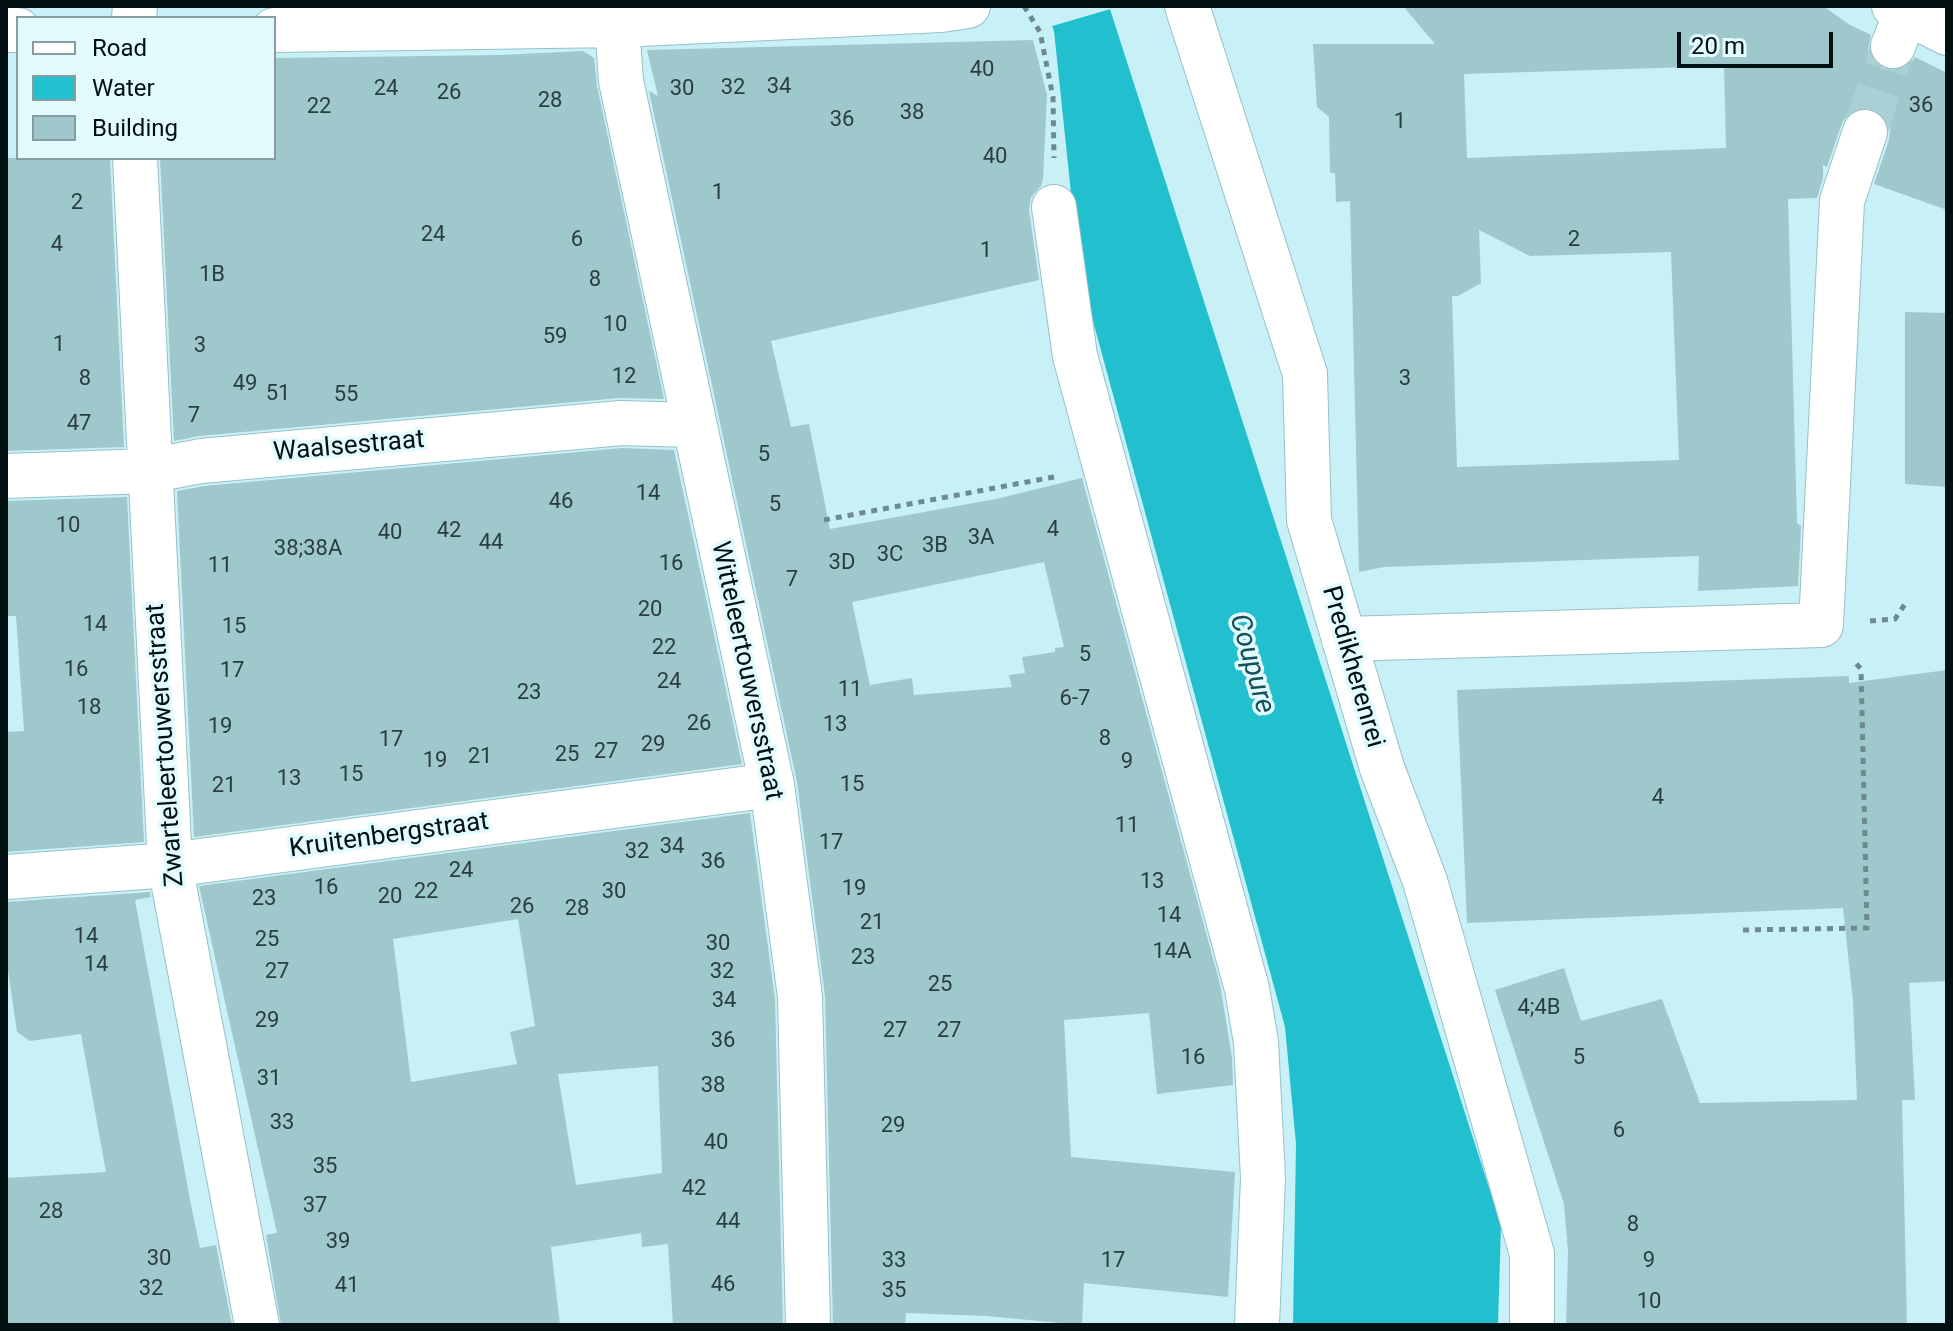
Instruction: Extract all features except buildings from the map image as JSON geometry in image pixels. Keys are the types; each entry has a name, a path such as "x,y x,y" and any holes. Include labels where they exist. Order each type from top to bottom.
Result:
{"street":[{"path":"276,30 617,25 926,11 968,6"},
{"name":"Predikherenrei","path":"1187,6 1305,374 1309,520 1382,768 1425,881 1532,1254 1532,1325"},
{"path":"1898,21 1947,33"},
{"name":"Witteleertouwersstraat","path":"617,25 621,81 772,785 800,997 808,1325"},
{"path":"1344,639 1821,625 1842,201 1865,132"},
{"name":"Zwarteleertouwersstraat","path":"135,160 170,865 257,1325"},
{"path":"1054,207 1075,356 1247,989 1256,1042 1263,1178 1257,1325"},
{"name":"Waalsestraat","path":"6,476 149,471 201,461 621,423 693,425"},
{"name":"Kruitenbergstraat","path":"6,877 170,865 772,785"}],"path":[{"path":"1024,6 1040,32 1053,97 1054,207"},
{"path":"824,520 1072,473"},
{"path":"1743,930 1867,928 1861,669 1821,625"}],"water":[{"name":"Coupure","path":"1044,6 1109,6 1501,1225 1498,1325 1293,1325 1296,1144 1285,1027 1090,310 1075,231 1054,31"}],"pier":[{"path":"1043,6 1113,6 1114,8 1049,27"}],"tunnel":[{"path":"1865,132 1893,46"}]}
